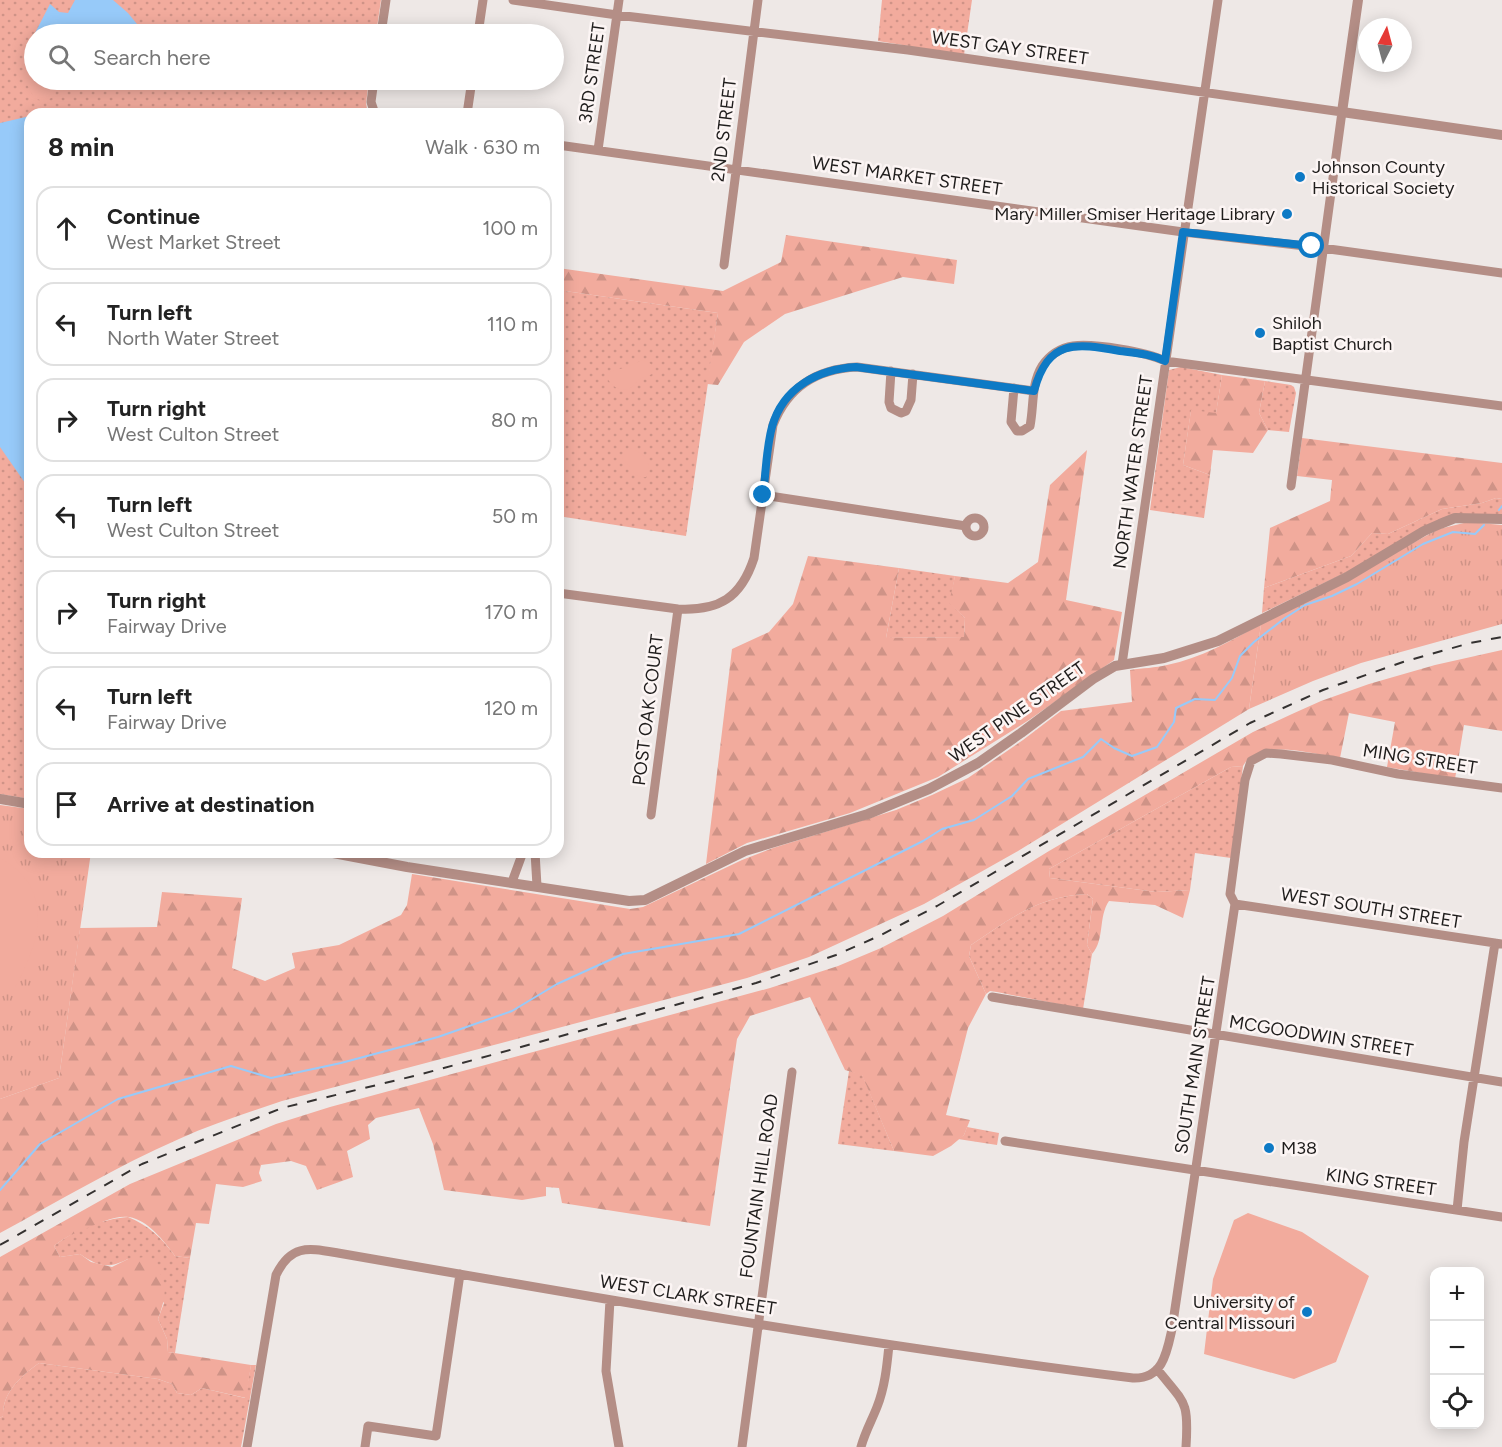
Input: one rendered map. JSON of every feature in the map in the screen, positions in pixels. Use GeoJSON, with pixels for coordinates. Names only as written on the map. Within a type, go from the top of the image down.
{"type":"FeatureCollection","features":[{"type":"Feature","properties":{"kind":"street"},"geometry":{"type":"LineString","coordinates":[[382,24],[386,0]]}},
{"type":"Feature","properties":{"kind":"street"},"geometry":{"type":"LineString","coordinates":[[479,24],[483,0]]}},
{"type":"Feature","properties":{"kind":"street","name":"WEST GAY STREET"},"geometry":{"type":"LineString","coordinates":[[513,0],[617,15],[754,30],[1502,135]]}},
{"type":"Feature","properties":{"kind":"street","name":"3RD STREET"},"geometry":{"type":"LineString","coordinates":[[598,150],[619,0]]}},
{"type":"Feature","properties":{"kind":"street","name":"2ND STREET"},"geometry":{"type":"LineString","coordinates":[[724,265],[758,0]]}},
{"type":"Feature","properties":{"kind":"street","name":"NORTH WATER STREET"},"geometry":{"type":"LineString","coordinates":[[1122,664],[1218,0]]}},
{"type":"Feature","properties":{"kind":"street"},"geometry":{"type":"LineString","coordinates":[[1291,486],[1358,0]]}},
{"type":"Feature","properties":{"kind":"street"},"geometry":{"type":"LineString","coordinates":[[373,90],[371,102],[373,108]]}},
{"type":"Feature","properties":{"kind":"street"},"geometry":{"type":"LineString","coordinates":[[468,108],[470,90]]}},
{"type":"Feature","properties":{"kind":"street","name":"WEST MARKET STREET"},"geometry":{"type":"LineString","coordinates":[[564,146],[1183,232],[1322,248],[1502,273]]}},
{"type":"Feature","properties":{"kind":"street"},"geometry":{"type":"LineString","coordinates":[[1014,388],[1011,423],[1017,430],[1022,431],[1030,426],[1034,391],[1042,367],[1051,356],[1072,346],[1091,346],[1155,356],[1165,361],[1502,406]]}},
{"type":"Feature","properties":{"kind":"street"},"geometry":{"type":"LineString","coordinates":[[564,594],[698,610],[717,605],[740,586],[753,558],[772,425],[779,410],[804,382],[821,373],[839,368],[856,367],[1034,391]]}},
{"type":"Feature","properties":{"kind":"street"},"geometry":{"type":"LineString","coordinates":[[891,371],[889,402],[891,408],[901,413],[906,411],[910,405],[913,374]]}},
{"type":"Feature","properties":{"kind":"street"},"geometry":{"type":"LineString","coordinates":[[763,495],[966,526]]}},
{"type":"Feature","properties":{"kind":"street","name":"WEST PINE STREET"},"geometry":{"type":"LineString","coordinates":[[368,858],[407,867],[629,901],[645,900],[745,850],[868,814],[929,789],[978,763],[1022,734],[1094,679],[1115,666],[1176,655],[1230,636],[1347,577],[1424,531],[1455,518],[1502,519]]}},
{"type":"Feature","properties":{"kind":"street","name":"POST OAK COURT"},"geometry":{"type":"LineString","coordinates":[[651,815],[678,609]]}},
{"type":"Feature","properties":{"kind":"street","name":"SOUTH MAIN STREET"},"geometry":{"type":"LineString","coordinates":[[1157,1369],[1166,1355],[1172,1329],[1217,1035],[1235,904],[1230,894],[1245,780],[1251,761],[1266,753],[1332,760]]}},
{"type":"Feature","properties":{"kind":"street","name":"MING STREET"},"geometry":{"type":"LineString","coordinates":[[1332,760],[1398,774],[1502,788]]}},
{"type":"Feature","properties":{"kind":"street"},"geometry":{"type":"LineString","coordinates":[[0,799],[24,803]]}},
{"type":"Feature","properties":{"kind":"street"},"geometry":{"type":"LineString","coordinates":[[512,882],[521,858]]}},
{"type":"Feature","properties":{"kind":"street"},"geometry":{"type":"LineString","coordinates":[[535,858],[537,886]]}},
{"type":"Feature","properties":{"kind":"street","name":"WEST SOUTH STREET"},"geometry":{"type":"LineString","coordinates":[[1235,904],[1499,944]]}},
{"type":"Feature","properties":{"kind":"street"},"geometry":{"type":"LineString","coordinates":[[1457,1210],[1460,1170],[1474,1077],[1499,944]]}},
{"type":"Feature","properties":{"kind":"street","name":"MCGOODWIN STREET"},"geometry":{"type":"LineString","coordinates":[[992,997],[1502,1082]]}},
{"type":"Feature","properties":{"kind":"street","name":"FOUNTAIN HILL ROAD"},"geometry":{"type":"LineString","coordinates":[[742,1447],[792,1072]]}},
{"type":"Feature","properties":{"kind":"street","name":"KING STREET"},"geometry":{"type":"LineString","coordinates":[[1005,1141],[1502,1217]]}},
{"type":"Feature","properties":{"kind":"street","name":"WEST CLARK STREET"},"geometry":{"type":"LineString","coordinates":[[247,1447],[276,1275],[285,1259],[298,1250],[317,1249],[610,1300],[890,1345],[1133,1378],[1146,1376],[1157,1369]]}},
{"type":"Feature","properties":{"kind":"street"},"geometry":{"type":"LineString","coordinates":[[365,1447],[368,1426],[436,1436],[460,1274]]}},
{"type":"Feature","properties":{"kind":"street"},"geometry":{"type":"LineString","coordinates":[[610,1300],[606,1371],[620,1447]]}},
{"type":"Feature","properties":{"kind":"street"},"geometry":{"type":"LineString","coordinates":[[861,1447],[867,1426],[877,1406],[890,1345]]}},
{"type":"Feature","properties":{"kind":"street"},"geometry":{"type":"LineString","coordinates":[[1157,1369],[1180,1395],[1187,1410],[1186,1447]]}},
{"type":"Feature","properties":{"kind":"green space"},"geometry":{"type":"Polygon","coordinates":[[[0,0],[381,0],[377,24],[24,24],[24,90],[368,90],[367,108],[24,108],[24,798],[0,794],[0,0]]]}},
{"type":"Feature","properties":{"kind":"green space"},"geometry":{"type":"Polygon","coordinates":[[[882,0],[972,0],[964,55],[878,41],[882,0]]]}},
{"type":"Feature","properties":{"kind":"green space"},"geometry":{"type":"Polygon","coordinates":[[[30,90],[55,90],[53,97],[45,100],[38,100],[30,90]]]}},
{"type":"Feature","properties":{"kind":"green space"},"geometry":{"type":"Polygon","coordinates":[[[786,235],[957,260],[954,284],[903,277],[785,314],[744,342],[718,385],[707,384],[718,313],[564,291],[564,269],[723,291],[781,262],[786,235]]]}},
{"type":"Feature","properties":{"kind":"green space"},"geometry":{"type":"Polygon","coordinates":[[[564,291],[718,313],[686,536],[564,517],[564,291]]]}},
{"type":"Feature","properties":{"kind":"green space"},"geometry":{"type":"Polygon","coordinates":[[[642,360],[651,364],[652,374],[638,380],[628,389],[621,390],[607,378],[610,372],[642,360]]]}},
{"type":"Feature","properties":{"kind":"green space"},"geometry":{"type":"Polygon","coordinates":[[[1181,367],[1222,375],[1216,414],[1191,411],[1183,465],[1210,475],[1204,518],[1150,510],[1169,370],[1181,367]]]}},
{"type":"Feature","properties":{"kind":"green space"},"geometry":{"type":"Polygon","coordinates":[[[1222,375],[1265,381],[1259,413],[1268,430],[1253,453],[1213,450],[1210,475],[1183,465],[1191,410],[1216,413],[1222,375]]]}},
{"type":"Feature","properties":{"kind":"green space"},"geometry":{"type":"Polygon","coordinates":[[[1265,381],[1294,387],[1296,393],[1289,432],[1268,430],[1259,413],[1265,381]]]}},
{"type":"Feature","properties":{"kind":"green space"},"geometry":{"type":"Polygon","coordinates":[[[1302,438],[1502,463],[1502,499],[1496,498],[1482,503],[1442,509],[1388,534],[1372,533],[1351,556],[1264,588],[1270,528],[1330,501],[1332,480],[1297,476],[1302,438]]]}},
{"type":"Feature","properties":{"kind":"green space"},"geometry":{"type":"Polygon","coordinates":[[[630,448],[639,452],[646,459],[649,468],[646,477],[635,474],[623,461],[623,453],[630,448]]]}},
{"type":"Feature","properties":{"kind":"green space"},"geometry":{"type":"Polygon","coordinates":[[[1087,450],[1066,600],[1122,612],[1114,660],[1029,720],[938,777],[850,813],[747,843],[706,864],[732,649],[769,632],[793,604],[808,556],[899,568],[886,638],[964,637],[965,618],[949,603],[955,576],[1008,583],[1038,562],[1050,485],[1087,450]]]}},
{"type":"Feature","properties":{"kind":"green space"},"geometry":{"type":"Polygon","coordinates":[[[1496,498],[1502,499],[1502,514],[1455,514],[1355,568],[1262,613],[1264,588],[1351,556],[1372,533],[1388,534],[1442,509],[1482,503],[1496,498]]]}},
{"type":"Feature","properties":{"kind":"green space"},"geometry":{"type":"Polygon","coordinates":[[[1468,522],[1502,525],[1502,624],[1361,663],[1249,709],[1261,624],[1439,529],[1468,522]]]}},
{"type":"Feature","properties":{"kind":"green space"},"geometry":{"type":"Polygon","coordinates":[[[899,568],[955,576],[950,603],[965,618],[964,637],[886,638],[899,568]]]}},
{"type":"Feature","properties":{"kind":"green space"},"geometry":{"type":"Polygon","coordinates":[[[1261,624],[1249,709],[1018,851],[924,904],[809,957],[747,978],[282,1101],[230,1119],[156,1149],[0,1233],[0,1099],[59,1078],[80,928],[157,927],[162,892],[242,898],[232,968],[265,981],[295,968],[292,953],[339,945],[401,915],[407,905],[412,874],[630,909],[643,907],[742,860],[773,848],[896,810],[932,795],[968,778],[1061,711],[1132,702],[1130,670],[1162,666],[1192,658],[1227,643],[1261,624]]]}},
{"type":"Feature","properties":{"kind":"green space"},"geometry":{"type":"Polygon","coordinates":[[[1502,650],[1502,731],[1464,725],[1455,779],[1387,767],[1395,722],[1349,713],[1340,758],[1302,751],[1261,752],[1251,757],[1243,766],[1231,767],[1049,869],[1050,878],[1156,892],[1190,890],[1183,918],[1155,905],[1109,901],[1099,942],[1092,954],[1087,945],[1093,899],[1087,894],[1070,896],[1054,899],[1025,910],[971,945],[969,956],[986,994],[968,1028],[946,1115],[970,1120],[964,1135],[951,1146],[933,1156],[894,1151],[862,1075],[845,1070],[810,997],[750,1016],[737,1039],[710,1226],[562,1203],[559,1188],[546,1187],[546,1196],[522,1200],[444,1190],[433,1144],[419,1108],[376,1118],[368,1125],[370,1139],[347,1151],[353,1177],[317,1190],[306,1166],[291,1161],[261,1165],[259,1173],[262,1181],[243,1187],[216,1184],[209,1224],[196,1223],[190,1258],[175,1256],[149,1227],[129,1217],[105,1221],[72,1235],[54,1246],[60,1257],[80,1254],[91,1262],[112,1267],[128,1259],[145,1257],[159,1271],[164,1285],[164,1301],[158,1319],[167,1339],[168,1352],[251,1365],[246,1398],[202,1388],[191,1395],[177,1393],[172,1384],[158,1379],[39,1363],[9,1393],[3,1416],[0,1418],[0,1257],[130,1184],[276,1124],[330,1107],[770,988],[838,966],[881,948],[943,916],[1253,732],[1321,701],[1369,684],[1435,665],[1502,650]]]}},
{"type":"Feature","properties":{"kind":"green space"},"geometry":{"type":"Polygon","coordinates":[[[1243,766],[1231,858],[1195,853],[1190,890],[1156,892],[1050,878],[1049,869],[1231,767],[1243,766]]]}},
{"type":"Feature","properties":{"kind":"green space"},"geometry":{"type":"Polygon","coordinates":[[[0,805],[24,808],[24,858],[90,858],[59,1078],[0,1099],[0,805]]]}},
{"type":"Feature","properties":{"kind":"green space"},"geometry":{"type":"Polygon","coordinates":[[[0,858],[18,870],[29,884],[36,900],[38,916],[31,952],[15,987],[0,987],[0,858]]]}},
{"type":"Feature","properties":{"kind":"green space"},"geometry":{"type":"Polygon","coordinates":[[[1087,894],[1093,899],[1087,945],[1092,954],[1083,1009],[997,992],[990,991],[986,994],[969,956],[971,945],[1025,910],[1054,899],[1087,894]]]}},
{"type":"Feature","properties":{"kind":"green space"},"geometry":{"type":"Polygon","coordinates":[[[849,1071],[862,1074],[894,1151],[838,1144],[849,1071]]]}},
{"type":"Feature","properties":{"kind":"green space"},"geometry":{"type":"Polygon","coordinates":[[[967,1127],[999,1133],[997,1145],[958,1139],[964,1135],[967,1127]]]}},
{"type":"Feature","properties":{"kind":"green space"},"geometry":{"type":"Polygon","coordinates":[[[1248,1213],[1302,1232],[1369,1276],[1336,1362],[1294,1379],[1204,1354],[1213,1279],[1234,1220],[1248,1213]]]}},
{"type":"Feature","properties":{"kind":"green space"},"geometry":{"type":"Polygon","coordinates":[[[128,1217],[154,1233],[175,1256],[190,1258],[175,1353],[168,1352],[167,1339],[158,1319],[164,1303],[128,1259],[109,1265],[98,1264],[80,1254],[60,1257],[54,1246],[89,1226],[128,1217]]]}},
{"type":"Feature","properties":{"kind":"green space"},"geometry":{"type":"Polygon","coordinates":[[[39,1363],[158,1379],[172,1384],[177,1393],[191,1395],[202,1388],[245,1398],[251,1365],[256,1365],[241,1447],[0,1447],[0,1418],[3,1416],[9,1393],[19,1379],[39,1363]]]}},
{"type":"Feature","properties":{"kind":"water"},"geometry":{"type":"Polygon","coordinates":[[[75,0],[113,0],[137,24],[40,24],[50,4],[59,12],[68,13],[75,0]]]}},
{"type":"Feature","properties":{"kind":"water"},"geometry":{"type":"Polygon","coordinates":[[[24,117],[24,481],[0,447],[0,123],[24,117]]]}},
{"type":"Feature","properties":{"kind":"waterway"},"geometry":{"type":"LineString","coordinates":[[1499,510],[1502,506]]}},
{"type":"Feature","properties":{"kind":"waterway"},"geometry":{"type":"LineString","coordinates":[[0,1190],[40,1144],[118,1099],[231,1066],[271,1078],[341,1063],[438,1037],[512,1011],[557,984],[623,954],[739,934],[923,841],[942,829],[974,820],[1012,796],[1028,779],[1083,757],[1101,739],[1132,756],[1157,747],[1174,722],[1176,708],[1195,699],[1215,700],[1232,678],[1240,656],[1285,618],[1305,605],[1357,584],[1423,544],[1453,532],[1475,534],[1484,525]]}},
{"type":"Feature","properties":{"kind":"railway"},"geometry":{"type":"LineString","coordinates":[[0,1245],[142,1164],[282,1108],[418,1075],[756,983],[836,955],[937,906],[1250,723],[1323,690],[1403,662],[1470,643],[1502,637]]}},
{"type":"Feature","properties":{"kind":"place","name":"Johnson County Historical Society"},"geometry":{"type":"Point","coordinates":[1300,177]}},
{"type":"Feature","properties":{"kind":"place","name":"Mary Miller Smiser Heritage Library"},"geometry":{"type":"Point","coordinates":[1287,214]}},
{"type":"Feature","properties":{"kind":"place","name":"Shiloh Baptist Church"},"geometry":{"type":"Point","coordinates":[1260,333]}},
{"type":"Feature","properties":{"kind":"place","name":"M38"},"geometry":{"type":"Point","coordinates":[1269,1148]}},
{"type":"Feature","properties":{"kind":"place","name":"University of Central Missouri"},"geometry":{"type":"Point","coordinates":[1307,1312]}},
{"type":"Feature","properties":{"kind":"route"},"geometry":{"type":"LineString","coordinates":[[763,495],[772,425],[779,410],[804,382],[821,373],[839,368],[856,367],[1034,391],[1042,367],[1051,356],[1072,346],[1091,346],[1155,356],[1165,361],[1183,232],[1312,246]]}}]}
